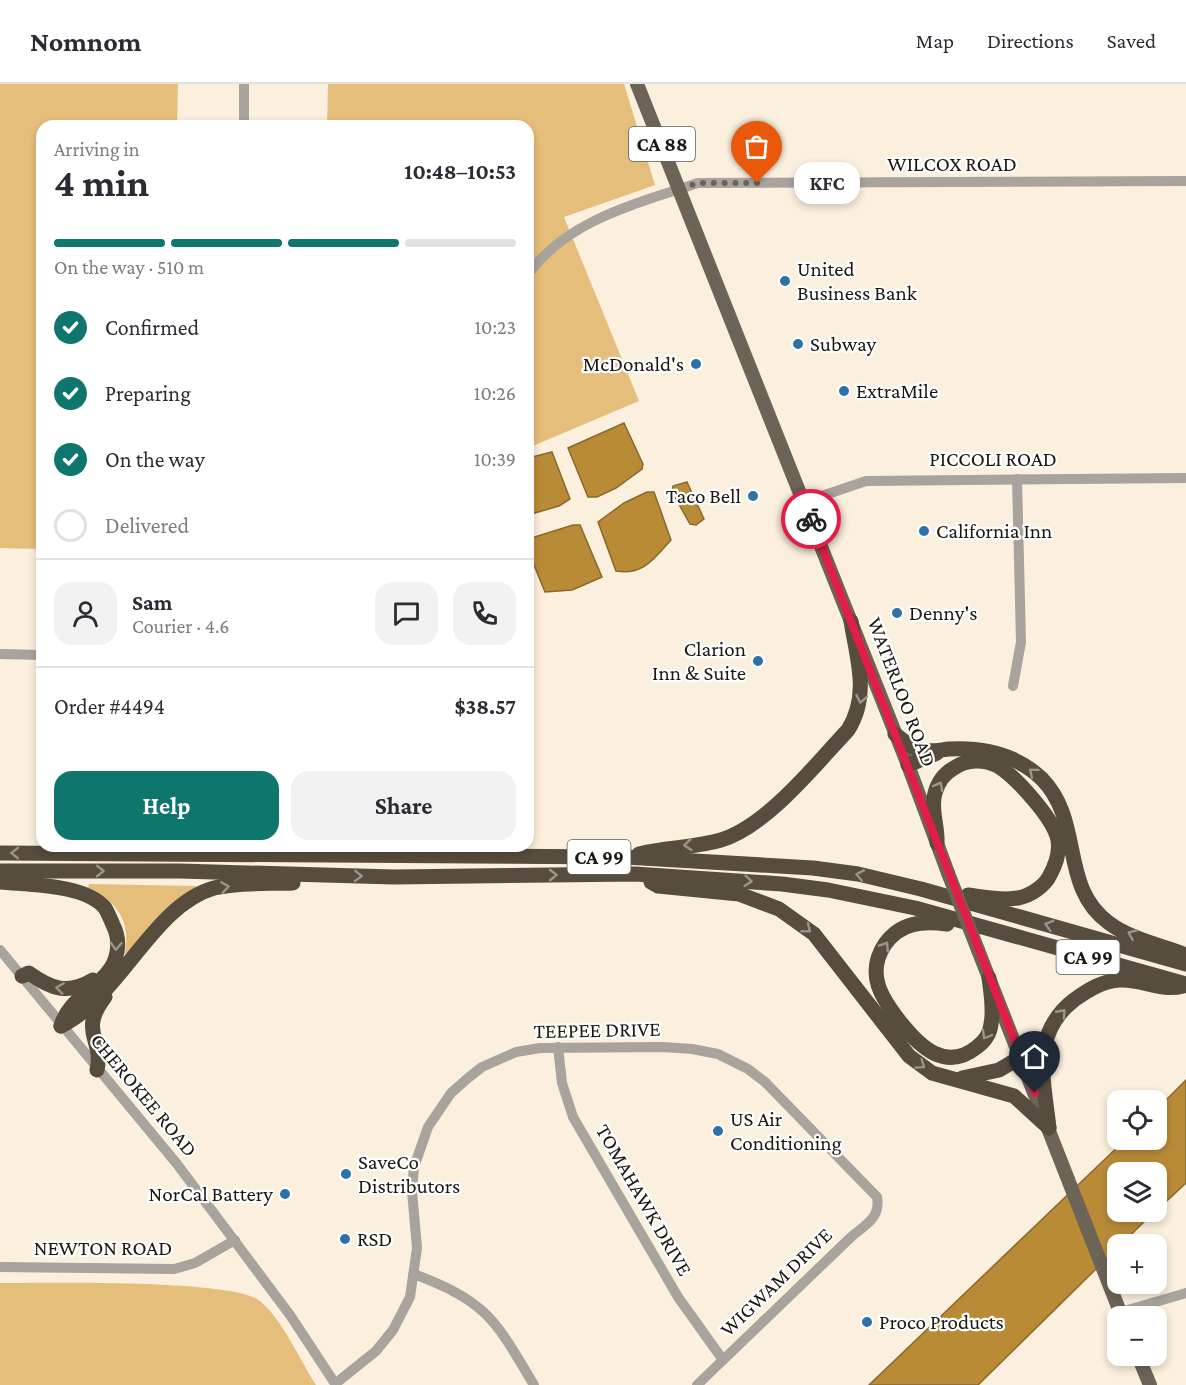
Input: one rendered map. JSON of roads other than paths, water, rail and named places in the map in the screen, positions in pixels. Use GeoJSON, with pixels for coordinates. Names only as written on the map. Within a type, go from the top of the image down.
{"type":"FeatureCollection","features":[{"type":"Feature","properties":{"kind":"highway"},"geometry":{"type":"LineString","coordinates":[[626,857],[660,848],[722,840],[740,831],[768,811],[848,730],[858,712],[863,689],[851,621]]}},
{"type":"Feature","properties":{"kind":"highway"},"geometry":{"type":"LineString","coordinates":[[895,734],[917,749],[975,749],[993,752],[1024,764],[1043,780],[1060,804],[1066,820],[1078,882],[1094,910],[1111,925],[1186,956]]}},
{"type":"Feature","properties":{"kind":"highway"},"geometry":{"type":"LineString","coordinates":[[908,765],[945,749]]}},
{"type":"Feature","properties":{"kind":"highway"},"geometry":{"type":"LineString","coordinates":[[921,890],[1019,898],[1034,892],[1048,879],[1058,857],[1058,840],[1052,822],[1008,774],[997,766],[974,761],[963,762],[939,782],[933,806],[937,843]]}},
{"type":"Feature","properties":{"kind":"highway","name":"CA 99"},"geometry":{"type":"LineString","coordinates":[[0,853],[626,857],[813,868],[858,874],[921,890],[1186,964]]}},
{"type":"Feature","properties":{"kind":"highway","name":"CA 99"},"geometry":{"type":"LineString","coordinates":[[0,871],[317,874],[394,877],[635,874],[738,880],[828,890],[915,908],[1186,985]]}},
{"type":"Feature","properties":{"kind":"highway"},"geometry":{"type":"LineString","coordinates":[[62,1026],[66,1011],[106,982],[173,912],[193,898],[221,887],[305,883],[317,874]]}},
{"type":"Feature","properties":{"kind":"highway"},"geometry":{"type":"LineString","coordinates":[[635,874],[658,886],[739,894],[779,909],[814,934],[909,1056],[932,1073],[1014,1096],[1048,1128]]}},
{"type":"Feature","properties":{"kind":"highway"},"geometry":{"type":"LineString","coordinates":[[0,882],[77,891],[105,908],[116,930],[118,950],[93,1022],[92,1036],[100,1056],[97,1070]]}},
{"type":"Feature","properties":{"kind":"highway"},"geometry":{"type":"LineString","coordinates":[[989,978],[993,1013],[987,1038],[967,1053],[947,1058],[930,1053],[915,1041],[883,1000],[878,988],[876,971],[879,956],[887,942],[910,924],[925,922],[991,929]]}},
{"type":"Feature","properties":{"kind":"highway"},"geometry":{"type":"LineString","coordinates":[[22,976],[29,973],[46,986],[60,990],[106,982]]}},
{"type":"Feature","properties":{"kind":"highway"},"geometry":{"type":"LineString","coordinates":[[1048,1128],[1041,1054],[1046,1037],[1061,1012],[1085,992],[1113,981],[1136,981],[1169,990],[1186,985]]}},
{"type":"Feature","properties":{"kind":"highway"},"geometry":{"type":"LineString","coordinates":[[956,1079],[999,1070],[1021,1058]]}},
{"type":"Feature","properties":{"kind":"main road","name":"WATERLOO ROAD"},"geometry":{"type":"LineString","coordinates":[[638,84],[908,765],[1118,1306]]}},
{"type":"Feature","properties":{"kind":"main road"},"geometry":{"type":"LineString","coordinates":[[1142,1366],[1150,1385]]}},
{"type":"Feature","properties":{"kind":"street"},"geometry":{"type":"LineString","coordinates":[[244,84],[244,120]]}},
{"type":"Feature","properties":{"kind":"street","name":"WILCOX ROAD"},"geometry":{"type":"LineString","coordinates":[[534,267],[552,247],[585,224],[632,204],[698,183],[1186,181]]}},
{"type":"Feature","properties":{"kind":"street","name":"PICCOLI ROAD"},"geometry":{"type":"LineString","coordinates":[[804,502],[866,481],[1186,478]]}},
{"type":"Feature","properties":{"kind":"street"},"geometry":{"type":"LineString","coordinates":[[1013,686],[1021,642],[1017,479]]}},
{"type":"Feature","properties":{"kind":"street"},"geometry":{"type":"LineString","coordinates":[[0,654],[36,655]]}},
{"type":"Feature","properties":{"kind":"street","name":"CHEROKEE ROAD"},"geometry":{"type":"LineString","coordinates":[[0,950],[97,1070],[154,1135],[291,1315],[335,1384]]}},
{"type":"Feature","properties":{"kind":"street","name":"TEEPEE DRIVE"},"geometry":{"type":"LineString","coordinates":[[335,1384],[376,1352],[393,1330],[410,1296],[417,1247],[412,1191],[414,1167],[420,1145],[436,1111],[452,1092],[482,1067],[516,1052],[558,1047],[692,1048],[718,1054],[737,1063],[765,1083],[874,1192],[879,1207]]}},
{"type":"Feature","properties":{"kind":"street","name":"TOMAHAWK DRIVE"},"geometry":{"type":"LineString","coordinates":[[558,1047],[562,1083],[573,1117],[678,1297],[723,1360]]}},
{"type":"Feature","properties":{"kind":"street","name":"WIGWAM DRIVE"},"geometry":{"type":"LineString","coordinates":[[697,1385],[849,1239],[873,1219],[879,1207]]}},
{"type":"Feature","properties":{"kind":"street","name":"NEWTON ROAD"},"geometry":{"type":"LineString","coordinates":[[0,1268],[174,1269],[195,1263],[235,1240]]}},
{"type":"Feature","properties":{"kind":"street"},"geometry":{"type":"LineString","coordinates":[[414,1274],[449,1288],[483,1309],[499,1327],[534,1385]]}},
{"type":"Feature","properties":{"kind":"street"},"geometry":{"type":"LineString","coordinates":[[1148,1306],[1186,1293]]}},
{"type":"Feature","properties":{"kind":"place","name":"KFC"},"geometry":{"type":"Point","coordinates":[757,183]}},
{"type":"Feature","properties":{"kind":"place","name":"United Business Bank"},"geometry":{"type":"Point","coordinates":[785,281]}},
{"type":"Feature","properties":{"kind":"place","name":"Subway"},"geometry":{"type":"Point","coordinates":[798,344]}},
{"type":"Feature","properties":{"kind":"place","name":"McDonald's"},"geometry":{"type":"Point","coordinates":[696,364]}},
{"type":"Feature","properties":{"kind":"place","name":"ExtraMile"},"geometry":{"type":"Point","coordinates":[844,391]}},
{"type":"Feature","properties":{"kind":"place","name":"Taco Bell"},"geometry":{"type":"Point","coordinates":[753,496]}},
{"type":"Feature","properties":{"kind":"place","name":"California Inn"},"geometry":{"type":"Point","coordinates":[924,531]}},
{"type":"Feature","properties":{"kind":"place","name":"Denny's"},"geometry":{"type":"Point","coordinates":[897,613]}},
{"type":"Feature","properties":{"kind":"place","name":"Clarion Inn & Suite"},"geometry":{"type":"Point","coordinates":[758,661]}},
{"type":"Feature","properties":{"kind":"place","name":"US Air Conditioning"},"geometry":{"type":"Point","coordinates":[718,1131]}},
{"type":"Feature","properties":{"kind":"place","name":"SaveCo Distributors"},"geometry":{"type":"Point","coordinates":[346,1174]}},
{"type":"Feature","properties":{"kind":"place","name":"NorCal Battery"},"geometry":{"type":"Point","coordinates":[285,1194]}},
{"type":"Feature","properties":{"kind":"place","name":"RSD"},"geometry":{"type":"Point","coordinates":[345,1239]}},
{"type":"Feature","properties":{"kind":"place","name":"Proco Products"},"geometry":{"type":"Point","coordinates":[867,1322]}}]}
